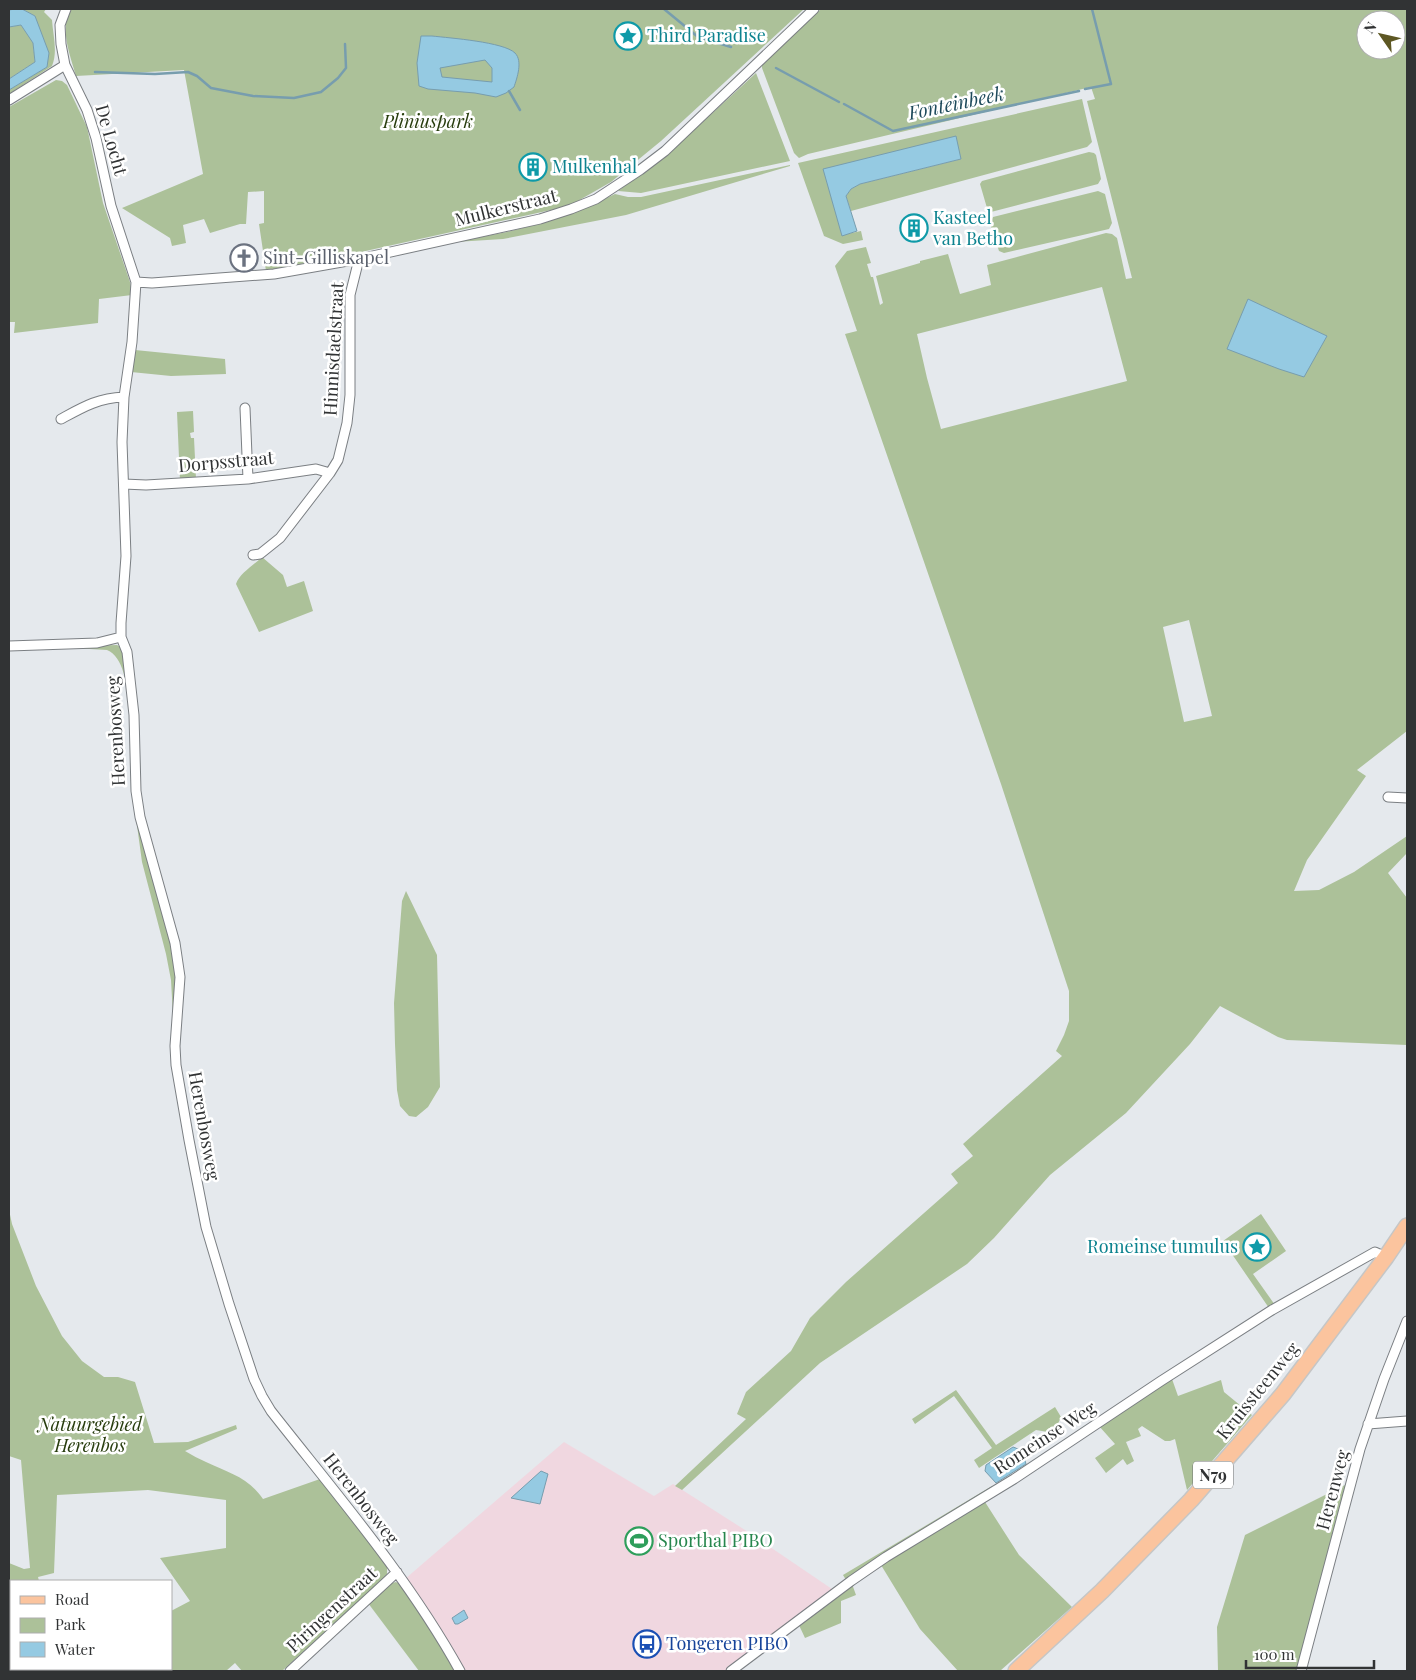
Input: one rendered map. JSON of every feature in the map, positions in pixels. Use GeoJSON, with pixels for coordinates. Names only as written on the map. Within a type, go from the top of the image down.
{"type":"FeatureCollection","features":[{"type":"Feature","properties":{"kind":"main road","name":"Kruissteenweg"},"geometry":{"type":"LineString","coordinates":[[1016,1671],[1102,1590],[1191,1500],[1283,1394],[1386,1257],[1407,1226]]}},
{"type":"Feature","properties":{"kind":"street","name":"De Locht"},"geometry":{"type":"LineString","coordinates":[[66,9],[60,25],[65,65],[87,110],[96,138],[111,206],[136,282]]}},
{"type":"Feature","properties":{"kind":"street","name":"Mulkerstraat"},"geometry":{"type":"LineString","coordinates":[[136,282],[152,283],[274,274],[359,259],[540,219],[596,199],[665,151],[814,9]]}},
{"type":"Feature","properties":{"kind":"street"},"geometry":{"type":"LineString","coordinates":[[9,100],[65,65]]}},
{"type":"Feature","properties":{"kind":"street","name":"Hinnisdaelstraat"},"geometry":{"type":"LineString","coordinates":[[253,555],[260,554],[280,538],[338,460],[350,395],[350,295],[359,259]]}},
{"type":"Feature","properties":{"kind":"street","name":"Herenbosweg"},"geometry":{"type":"LineString","coordinates":[[136,282],[132,342],[124,397],[122,442],[126,556],[121,637],[127,652],[134,715],[136,791],[175,943],[180,977],[175,1046],[189,1140],[206,1227],[228,1304],[254,1379],[262,1396],[397,1572],[460,1671]]}},
{"type":"Feature","properties":{"kind":"street"},"geometry":{"type":"LineString","coordinates":[[61,420],[94,402],[108,398],[124,397]]}},
{"type":"Feature","properties":{"kind":"street"},"geometry":{"type":"LineString","coordinates":[[246,408],[248,479]]}},
{"type":"Feature","properties":{"kind":"street","name":"Dorpsstraat"},"geometry":{"type":"LineString","coordinates":[[124,484],[146,485],[248,479],[316,469],[330,473]]}},
{"type":"Feature","properties":{"kind":"street"},"geometry":{"type":"LineString","coordinates":[[9,646],[97,643],[121,637]]}},
{"type":"Feature","properties":{"kind":"street"},"geometry":{"type":"LineString","coordinates":[[1388,797],[1407,798]]}},
{"type":"Feature","properties":{"kind":"street","name":"Romeinse Weg"},"geometry":{"type":"LineString","coordinates":[[731,1671],[886,1557],[1014,1479],[1258,1318],[1375,1252],[1386,1257]]}},
{"type":"Feature","properties":{"kind":"street","name":"Herenweg"},"geometry":{"type":"LineString","coordinates":[[1301,1671],[1368,1424],[1407,1321]]}},
{"type":"Feature","properties":{"kind":"street"},"geometry":{"type":"LineString","coordinates":[[1368,1424],[1407,1421]]}},
{"type":"Feature","properties":{"kind":"street","name":"Piringenstraat"},"geometry":{"type":"LineString","coordinates":[[290,1671],[397,1572]]}},
{"type":"Feature","properties":{"kind":"shaded area"},"geometry":{"type":"Polygon","coordinates":[[[564,1442],[654,1496],[673,1484],[832,1589],[727,1671],[464,1671],[405,1579],[564,1442]]]}},
{"type":"Feature","properties":{"kind":"green space"},"geometry":{"type":"Polygon","coordinates":[[[22,9],[46,9],[44,12],[52,20],[55,55],[52,66],[9,94],[9,90],[47,67],[35,16],[22,9]]]}},
{"type":"Feature","properties":{"kind":"green space","name":"Pliniuspark"},"geometry":{"type":"Polygon","coordinates":[[[69,9],[804,9],[661,141],[611,182],[569,206],[266,271],[259,224],[264,223],[264,191],[248,192],[246,224],[210,233],[204,219],[183,225],[186,243],[172,246],[170,238],[122,208],[203,174],[184,70],[76,76],[66,34],[69,9]]]}},
{"type":"Feature","properties":{"kind":"green space"},"geometry":{"type":"Polygon","coordinates":[[[821,9],[1407,9],[1407,731],[1357,770],[1366,776],[1307,860],[1294,891],[1319,890],[1354,872],[1407,836],[1407,853],[1388,873],[1407,898],[1407,1045],[1287,1040],[1220,1006],[1190,1044],[1126,1113],[1050,1175],[994,1238],[967,1264],[820,1363],[682,1490],[675,1486],[746,1419],[737,1414],[746,1392],[791,1351],[810,1318],[846,1282],[958,1183],[951,1174],[973,1156],[963,1144],[1062,1056],[1056,1051],[1069,1021],[1069,991],[1001,784],[845,334],[857,331],[835,266],[847,251],[866,247],[871,263],[867,264],[871,277],[873,277],[880,305],[883,303],[876,276],[920,263],[920,261],[948,254],[960,294],[991,285],[987,265],[1106,233],[1112,234],[1117,238],[1126,279],[1132,278],[1087,101],[1095,99],[1091,87],[808,154],[799,158],[794,153],[762,65],[821,9]],[[1102,287],[917,334],[941,429],[1127,381],[1102,287]],[[1189,620],[1163,627],[1184,722],[1212,716],[1189,620]]]}},
{"type":"Feature","properties":{"kind":"green space"},"geometry":{"type":"Polygon","coordinates":[[[21,25],[33,43],[35,62],[9,79],[9,27],[21,25]]]}},
{"type":"Feature","properties":{"kind":"green space"},"geometry":{"type":"Polygon","coordinates":[[[756,73],[790,161],[641,193],[618,191],[668,154],[756,73]]]}},
{"type":"Feature","properties":{"kind":"green space"},"geometry":{"type":"Polygon","coordinates":[[[56,80],[62,81],[67,85],[87,127],[103,203],[130,282],[132,295],[99,299],[98,323],[14,333],[15,322],[9,322],[9,107],[56,80]]]}},
{"type":"Feature","properties":{"kind":"green space"},"geometry":{"type":"Polygon","coordinates":[[[1082,99],[1092,142],[1087,147],[851,211],[846,196],[851,189],[860,184],[961,159],[824,169],[842,235],[861,231],[863,240],[843,244],[824,236],[798,163],[1082,99]]]}},
{"type":"Feature","properties":{"kind":"green space"},"geometry":{"type":"Polygon","coordinates":[[[1089,152],[1096,155],[1101,179],[1098,184],[991,212],[987,208],[980,184],[982,181],[1089,152]]]}},
{"type":"Feature","properties":{"kind":"green space"},"geometry":{"type":"Polygon","coordinates":[[[790,165],[626,215],[503,239],[455,242],[546,222],[583,209],[615,194],[641,197],[790,165]]]}},
{"type":"Feature","properties":{"kind":"green space"},"geometry":{"type":"Polygon","coordinates":[[[1098,191],[1105,194],[1112,223],[1109,229],[1004,253],[999,251],[990,223],[993,217],[1098,191]]]}},
{"type":"Feature","properties":{"kind":"green space"},"geometry":{"type":"Polygon","coordinates":[[[135,350],[225,359],[226,374],[171,376],[131,372],[135,350]]]}},
{"type":"Feature","properties":{"kind":"green space"},"geometry":{"type":"Polygon","coordinates":[[[193,411],[194,432],[190,433],[191,438],[194,438],[196,479],[180,481],[177,412],[193,411]]]}},
{"type":"Feature","properties":{"kind":"green space"},"geometry":{"type":"Polygon","coordinates":[[[262,557],[283,575],[287,587],[304,581],[313,611],[259,632],[236,584],[243,573],[262,557]]]}},
{"type":"Feature","properties":{"kind":"green space"},"geometry":{"type":"Polygon","coordinates":[[[117,645],[122,648],[130,702],[121,665],[113,654],[107,650],[54,647],[117,645]]]}},
{"type":"Feature","properties":{"kind":"green space"},"geometry":{"type":"Polygon","coordinates":[[[136,818],[159,895],[172,948],[177,980],[173,1016],[171,980],[142,862],[136,818]]]}},
{"type":"Feature","properties":{"kind":"green space"},"geometry":{"type":"Polygon","coordinates":[[[406,891],[437,955],[440,1087],[428,1107],[416,1117],[409,1116],[400,1106],[397,1090],[394,1003],[402,901],[406,891]]]}},
{"type":"Feature","properties":{"kind":"green space","name":"Natuurgebied Herenbos"},"geometry":{"type":"Polygon","coordinates":[[[9,1210],[12,1224],[36,1286],[62,1336],[82,1361],[104,1377],[118,1377],[135,1382],[154,1443],[188,1442],[236,1425],[237,1429],[185,1451],[251,1485],[263,1499],[320,1479],[387,1564],[387,1574],[383,1580],[282,1671],[242,1671],[235,1663],[226,1671],[9,1671],[9,1635],[10,1670],[172,1670],[172,1610],[190,1601],[160,1558],[226,1548],[226,1500],[148,1490],[57,1495],[54,1573],[38,1577],[39,1580],[10,1580],[9,1602],[9,1563],[24,1569],[30,1568],[21,1460],[9,1456],[9,1210]]]}},
{"type":"Feature","properties":{"kind":"green space"},"geometry":{"type":"Polygon","coordinates":[[[1261,1214],[1286,1251],[1253,1274],[1275,1305],[1269,1308],[1223,1241],[1261,1214]]]}},
{"type":"Feature","properties":{"kind":"green space"},"geometry":{"type":"Polygon","coordinates":[[[1172,1379],[1178,1396],[1221,1380],[1224,1392],[1252,1415],[1187,1490],[1175,1439],[1165,1441],[1142,1426],[1138,1429],[1141,1436],[1126,1442],[1134,1461],[1127,1465],[1123,1459],[1106,1473],[1095,1458],[1115,1444],[1099,1426],[1172,1379]]]}},
{"type":"Feature","properties":{"kind":"green space"},"geometry":{"type":"Polygon","coordinates":[[[956,1390],[996,1445],[1055,1407],[1061,1417],[1057,1426],[1048,1432],[1036,1430],[979,1468],[974,1460],[992,1448],[954,1396],[915,1424],[912,1419],[956,1390]]]}},
{"type":"Feature","properties":{"kind":"green space"},"geometry":{"type":"Polygon","coordinates":[[[1347,1484],[1297,1671],[1218,1671],[1217,1627],[1245,1535],[1347,1484]]]}},
{"type":"Feature","properties":{"kind":"green space"},"geometry":{"type":"Polygon","coordinates":[[[992,1486],[994,1489],[846,1580],[843,1575],[992,1486]]]}},
{"type":"Feature","properties":{"kind":"green space"},"geometry":{"type":"Polygon","coordinates":[[[985,1502],[1019,1555],[1072,1607],[1000,1671],[958,1671],[920,1629],[881,1565],[985,1502]]]}},
{"type":"Feature","properties":{"kind":"green space"},"geometry":{"type":"Polygon","coordinates":[[[396,1582],[404,1587],[457,1671],[419,1671],[368,1603],[389,1584],[396,1582]]]}},
{"type":"Feature","properties":{"kind":"green space"},"geometry":{"type":"Polygon","coordinates":[[[852,1584],[856,1595],[841,1601],[841,1623],[805,1638],[798,1623],[852,1584]]]}},
{"type":"Feature","properties":{"kind":"water"},"geometry":{"type":"Polygon","coordinates":[[[22,9],[35,16],[49,53],[47,67],[9,90],[9,79],[35,62],[33,43],[21,25],[9,27],[9,10],[22,9]]]}},
{"type":"Feature","properties":{"kind":"water"},"geometry":{"type":"Polygon","coordinates":[[[421,36],[476,41],[500,46],[515,53],[519,60],[518,74],[514,87],[496,97],[475,93],[428,89],[419,86],[417,63],[421,36]],[[485,60],[440,68],[442,77],[492,82],[492,68],[485,60]]]}},
{"type":"Feature","properties":{"kind":"water"},"geometry":{"type":"Polygon","coordinates":[[[956,136],[961,159],[860,184],[851,189],[846,196],[857,231],[842,236],[823,169],[956,136]]]}},
{"type":"Feature","properties":{"kind":"water"},"geometry":{"type":"Polygon","coordinates":[[[1248,299],[1327,336],[1304,377],[1227,349],[1248,299]]]}},
{"type":"Feature","properties":{"kind":"water"},"geometry":{"type":"Polygon","coordinates":[[[1013,1447],[1022,1453],[1026,1464],[996,1483],[985,1471],[986,1465],[1013,1447]]]}},
{"type":"Feature","properties":{"kind":"water"},"geometry":{"type":"Polygon","coordinates":[[[541,1471],[548,1474],[540,1504],[511,1498],[541,1471]]]}},
{"type":"Feature","properties":{"kind":"water"},"geometry":{"type":"Polygon","coordinates":[[[464,1610],[468,1618],[455,1624],[452,1618],[464,1610]]]}},
{"type":"Feature","properties":{"kind":"waterway","name":"Fonteinbeek"},"geometry":{"type":"LineString","coordinates":[[664,9],[698,37],[731,47]]}},
{"type":"Feature","properties":{"kind":"waterway","name":"Fonteinbeek"},"geometry":{"type":"LineString","coordinates":[[1085,89],[1111,84],[1092,9]]}},
{"type":"Feature","properties":{"kind":"waterway"},"geometry":{"type":"LineString","coordinates":[[95,72],[155,74],[188,72],[197,76],[211,88],[253,96],[294,98],[321,92],[338,78],[346,68],[345,44]]}},
{"type":"Feature","properties":{"kind":"waterway","name":"Fonteinbeek"},"geometry":{"type":"LineString","coordinates":[[776,68],[839,102]]}},
{"type":"Feature","properties":{"kind":"waterway"},"geometry":{"type":"LineString","coordinates":[[509,91],[520,110]]}},
{"type":"Feature","properties":{"kind":"waterway","name":"Fonteinbeek"},"geometry":{"type":"LineString","coordinates":[[844,104],[893,131],[1079,91]]}},
{"type":"Feature","properties":{"kind":"place","name":"Third Paradise"},"geometry":{"type":"Point","coordinates":[628,36]}},
{"type":"Feature","properties":{"kind":"place","name":"Mulkenhal"},"geometry":{"type":"Point","coordinates":[533,167]}},
{"type":"Feature","properties":{"kind":"place","name":"Kasteel van Betho"},"geometry":{"type":"Point","coordinates":[914,228]}},
{"type":"Feature","properties":{"kind":"place","name":"Sint-Gilliskapel"},"geometry":{"type":"Point","coordinates":[244,258]}},
{"type":"Feature","properties":{"kind":"place","name":"Romeinse tumulus"},"geometry":{"type":"Point","coordinates":[1257,1247]}},
{"type":"Feature","properties":{"kind":"place","name":"Sporthal PIBO"},"geometry":{"type":"Point","coordinates":[639,1541]}},
{"type":"Feature","properties":{"kind":"place","name":"Tongeren PIBO"},"geometry":{"type":"Point","coordinates":[647,1644]}}]}
